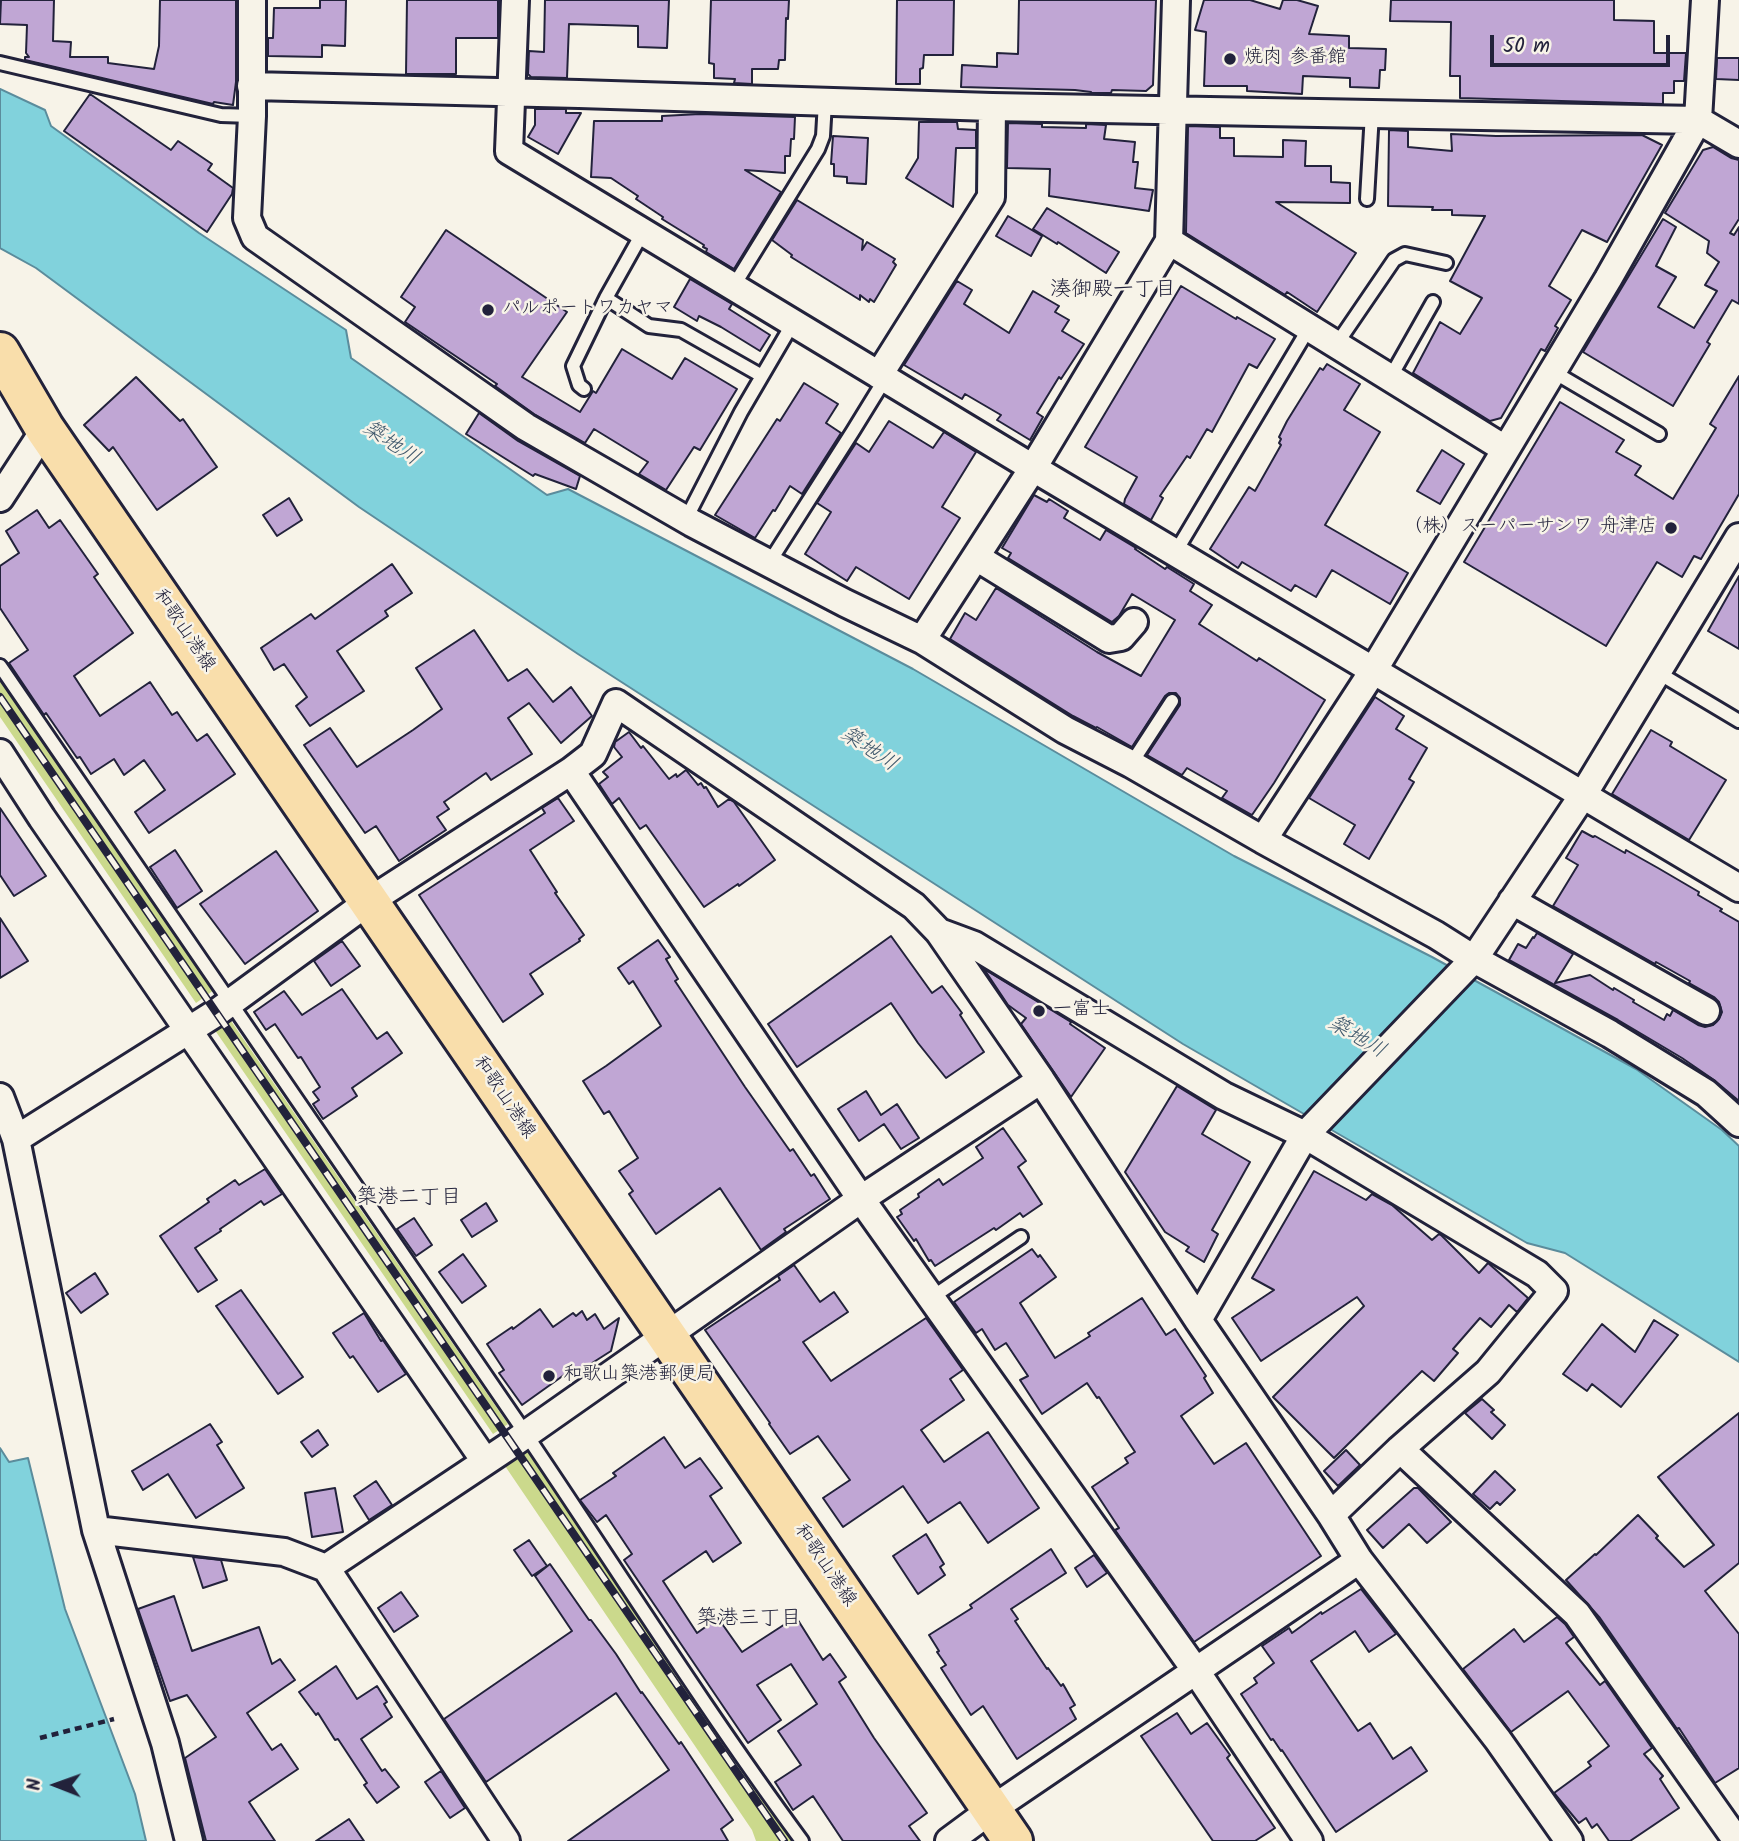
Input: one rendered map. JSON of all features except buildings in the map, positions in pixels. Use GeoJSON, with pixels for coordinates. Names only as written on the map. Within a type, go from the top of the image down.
{"type":"FeatureCollection","features":[{"type":"Feature","properties":{"kind":"main road","name":"和歌山港線"},"geometry":{"type":"LineString","coordinates":[[0,352],[45,429],[1013,1841]]}},
{"type":"Feature","properties":{"kind":"street"},"geometry":{"type":"LineString","coordinates":[[252,0],[252,116],[247,218],[255,237],[526,427],[686,519],[922,640],[1065,730],[1131,764],[1436,935],[1470,964],[1610,1034],[1706,1093],[1739,1123]]}},
{"type":"Feature","properties":{"kind":"street"},"geometry":{"type":"LineString","coordinates":[[515,0],[509,151],[1033,468],[1739,888]]}},
{"type":"Feature","properties":{"kind":"street"},"geometry":{"type":"LineString","coordinates":[[922,640],[1033,468],[1169,242],[1176,0]]}},
{"type":"Feature","properties":{"kind":"street"},"geometry":{"type":"LineString","coordinates":[[1263,840],[1373,671],[1608,279],[1698,120],[1705,0]]}},
{"type":"Feature","properties":{"kind":"street"},"geometry":{"type":"LineString","coordinates":[[251,86],[992,107],[1698,120],[1739,144]]}},
{"type":"Feature","properties":{"kind":"street"},"geometry":{"type":"LineString","coordinates":[[882,377],[990,197],[992,107]]}},
{"type":"Feature","properties":{"kind":"street"},"geometry":{"type":"LineString","coordinates":[[1169,242],[1505,449]]}},
{"type":"Feature","properties":{"kind":"street"},"geometry":{"type":"LineString","coordinates":[[0,498],[45,429]]}},
{"type":"Feature","properties":{"kind":"street"},"geometry":{"type":"LineString","coordinates":[[1198,1320],[1310,1131],[1470,964],[1583,795],[1736,547]]}},
{"type":"Feature","properties":{"kind":"street"},"geometry":{"type":"LineString","coordinates":[[975,557],[1109,639],[1121,637],[1134,622]]}},
{"type":"Feature","properties":{"kind":"street"},"geometry":{"type":"LineString","coordinates":[[16,1139],[190,1030],[368,902],[571,771],[593,754],[616,703],[914,906],[939,932],[1041,1080],[1359,1560],[1498,1740],[1569,1841]]}},
{"type":"Feature","properties":{"kind":"street"},"geometry":{"type":"LineString","coordinates":[[0,753],[485,1461]]}},
{"type":"Feature","properties":{"kind":"street"},"geometry":{"type":"LineString","coordinates":[[571,771],[862,1199],[1196,1671],[1309,1841]]}},
{"type":"Feature","properties":{"kind":"street"},"geometry":{"type":"LineString","coordinates":[[1512,901],[1706,1011]]}},
{"type":"Feature","properties":{"kind":"street"},"geometry":{"type":"LineString","coordinates":[[939,932],[974,945],[1224,1096],[1310,1131],[1537,1274],[1554,1291],[1488,1372],[1400,1449],[1331,1515]]}},
{"type":"Feature","properties":{"kind":"street"},"geometry":{"type":"LineString","coordinates":[[326,1568],[667,1337],[862,1199],[1041,1080]]}},
{"type":"Feature","properties":{"kind":"street"},"geometry":{"type":"LineString","coordinates":[[0,1097],[16,1139],[96,1530],[165,1743],[189,1841]]}},
{"type":"Feature","properties":{"kind":"street"},"geometry":{"type":"LineString","coordinates":[[1400,1449],[1577,1614],[1737,1841]]}},
{"type":"Feature","properties":{"kind":"street"},"geometry":{"type":"LineString","coordinates":[[96,1530],[284,1552],[326,1568],[506,1841]]}},
{"type":"Feature","properties":{"kind":"street"},"geometry":{"type":"LineString","coordinates":[[949,1841],[1359,1560]]}},
{"type":"Feature","properties":{"kind":"lane"},"geometry":{"type":"LineString","coordinates":[[0,63],[220,115],[252,116]]}},
{"type":"Feature","properties":{"kind":"lane"},"geometry":{"type":"LineString","coordinates":[[733,287],[818,149],[823,136],[825,102]]}},
{"type":"Feature","properties":{"kind":"lane"},"geometry":{"type":"LineString","coordinates":[[1367,198],[1372,114]]}},
{"type":"Feature","properties":{"kind":"lane"},"geometry":{"type":"LineString","coordinates":[[584,389],[579,385],[573,366],[606,298],[643,232]]}},
{"type":"Feature","properties":{"kind":"lane"},"geometry":{"type":"LineString","coordinates":[[1336,345],[1394,260],[1405,254],[1446,263]]}},
{"type":"Feature","properties":{"kind":"lane"},"geometry":{"type":"LineString","coordinates":[[606,298],[649,326],[681,330],[762,376]]}},
{"type":"Feature","properties":{"kind":"lane"},"geometry":{"type":"LineString","coordinates":[[1390,378],[1433,302]]}},
{"type":"Feature","properties":{"kind":"lane"},"geometry":{"type":"LineString","coordinates":[[686,519],[793,323]]}},
{"type":"Feature","properties":{"kind":"lane"},"geometry":{"type":"LineString","coordinates":[[1175,553],[1309,328]]}},
{"type":"Feature","properties":{"kind":"lane"},"geometry":{"type":"LineString","coordinates":[[1552,371],[1659,434]]}},
{"type":"Feature","properties":{"kind":"lane"},"geometry":{"type":"LineString","coordinates":[[769,563],[853,431],[882,377]]}},
{"type":"Feature","properties":{"kind":"lane"},"geometry":{"type":"LineString","coordinates":[[0,666],[232,1001],[751,1771],[802,1841]]}},
{"type":"Feature","properties":{"kind":"lane"},"geometry":{"type":"LineString","coordinates":[[1657,672],[1739,721]]}},
{"type":"Feature","properties":{"kind":"lane"},"geometry":{"type":"LineString","coordinates":[[1131,764],[1172,701]]}},
{"type":"Feature","properties":{"kind":"lane"},"geometry":{"type":"LineString","coordinates":[[932,1298],[1021,1237]]}},
{"type":"Feature","properties":{"kind":"path"},"geometry":{"type":"LineString","coordinates":[[40,1738],[114,1718]]}},
{"type":"Feature","properties":{"kind":"green space"},"geometry":{"type":"Polygon","coordinates":[[[0,677],[214,990],[196,1003],[0,717],[0,677]]]}},
{"type":"Feature","properties":{"kind":"green space"},"geometry":{"type":"Polygon","coordinates":[[[227,1015],[508,1424],[493,1434],[212,1026],[227,1015]]]}},
{"type":"Feature","properties":{"kind":"green space"},"geometry":{"type":"Polygon","coordinates":[[[525,1447],[792,1841],[756,1841],[752,1830],[503,1463],[525,1447]]]}},
{"type":"Feature","properties":{"kind":"water","name":"築地川"},"geometry":{"type":"Polygon","coordinates":[[[0,89],[45,110],[51,126],[199,233],[346,330],[351,358],[547,495],[568,489],[913,669],[1234,856],[1432,957],[1636,1069],[1722,1130],[1739,1146],[1739,1362],[1565,1253],[1527,1243],[1183,1044],[578,654],[359,507],[36,268],[0,248],[0,89]]]}},
{"type":"Feature","properties":{"kind":"water"},"geometry":{"type":"Polygon","coordinates":[[[0,1448],[9,1462],[28,1458],[65,1609],[135,1794],[146,1841],[0,1841],[0,1448]]]}},
{"type":"Feature","properties":{"kind":"railway"},"geometry":{"type":"LineString","coordinates":[[0,697],[784,1841]]}},
{"type":"Feature","properties":{"kind":"place","name":"焼肉 参番館"},"geometry":{"type":"Point","coordinates":[1230,59]}},
{"type":"Feature","properties":{"kind":"place","name":"パルポートワカヤマ"},"geometry":{"type":"Point","coordinates":[488,310]}},
{"type":"Feature","properties":{"kind":"place","name":"（株）スーパーサンワ 舟津店"},"geometry":{"type":"Point","coordinates":[1671,528]}},
{"type":"Feature","properties":{"kind":"place","name":"一富士"},"geometry":{"type":"Point","coordinates":[1039,1011]}},
{"type":"Feature","properties":{"kind":"place","name":"和歌山築港郵便局"},"geometry":{"type":"Point","coordinates":[549,1376]}},
{"type":"Feature","properties":{"kind":"district","name":"湊御殿一丁目"},"geometry":{"type":"Point","coordinates":[1113,291]}},
{"type":"Feature","properties":{"kind":"district","name":"築港二丁目"},"geometry":{"type":"Point","coordinates":[409,1199]}},
{"type":"Feature","properties":{"kind":"district","name":"築港三丁目"},"geometry":{"type":"Point","coordinates":[749,1620]}}]}
